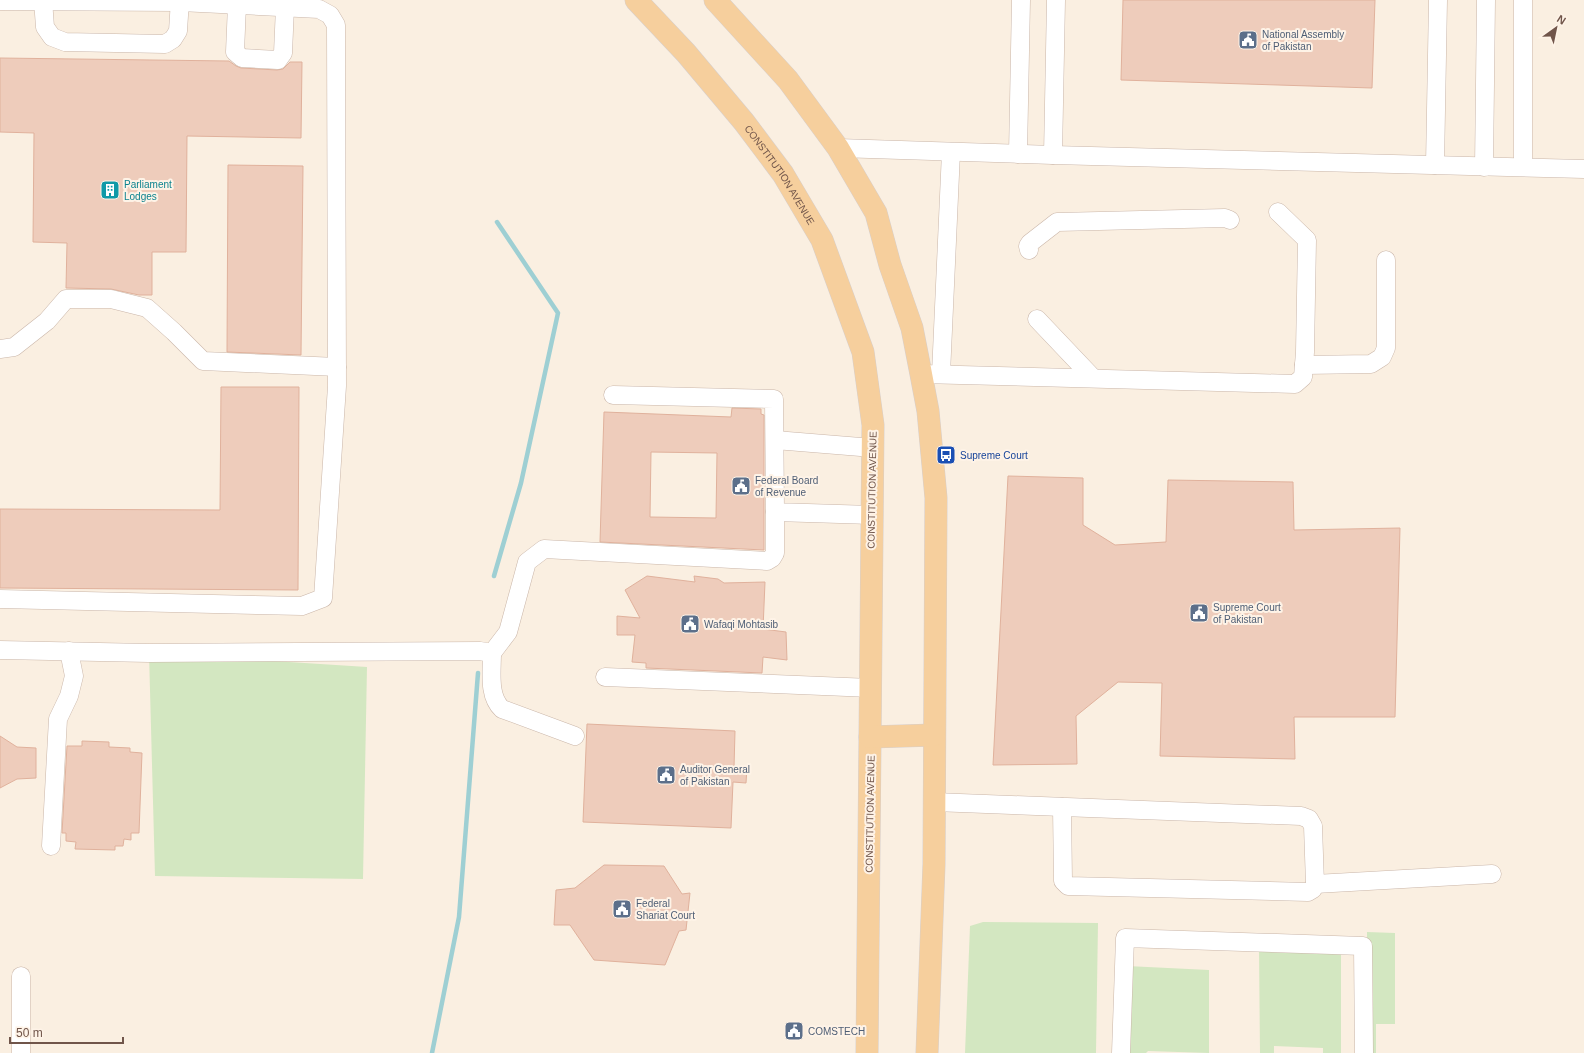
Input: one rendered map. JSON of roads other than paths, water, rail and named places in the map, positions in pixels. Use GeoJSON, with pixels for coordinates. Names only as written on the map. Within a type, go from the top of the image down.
{"type":"FeatureCollection","features":[{"type":"Feature","properties":{"kind":"main road","name":"CONSTITUTION AVENUE"},"geometry":{"type":"LineString","coordinates":[[636,0],[686,53],[744,122],[783,174],[822,240],[863,352],[873,425],[867,1053]]}},
{"type":"Feature","properties":{"kind":"main road"},"geometry":{"type":"LineString","coordinates":[[716,0],[788,80],[838,148],[876,213],[890,265],[912,328],[931,374],[928,411],[936,498],[934,864],[927,1053]]}},
{"type":"Feature","properties":{"kind":"main road"},"geometry":{"type":"LineString","coordinates":[[870,737],[934,735]]}},
{"type":"Feature","properties":{"kind":"street"},"geometry":{"type":"LineString","coordinates":[[43,0],[45,27],[52,37],[65,42],[164,44],[173,39],[178,31],[180,1]]}},
{"type":"Feature","properties":{"kind":"street"},"geometry":{"type":"LineString","coordinates":[[1018,154],[1021,0]]}},
{"type":"Feature","properties":{"kind":"street"},"geometry":{"type":"LineString","coordinates":[[1053,156],[1056,0]]}},
{"type":"Feature","properties":{"kind":"street"},"geometry":{"type":"LineString","coordinates":[[1435,165],[1438,0]]}},
{"type":"Feature","properties":{"kind":"street"},"geometry":{"type":"LineString","coordinates":[[1484,167],[1486,0]]}},
{"type":"Feature","properties":{"kind":"street"},"geometry":{"type":"LineString","coordinates":[[1523,0],[1523,168]]}},
{"type":"Feature","properties":{"kind":"street"},"geometry":{"type":"LineString","coordinates":[[0,1],[180,1],[319,9],[330,15],[336,25],[337,367],[323,598],[302,606],[0,599]]}},
{"type":"Feature","properties":{"kind":"street"},"geometry":{"type":"LineString","coordinates":[[237,5],[235,52],[242,58],[278,60],[283,53],[285,7]]}},
{"type":"Feature","properties":{"kind":"street"},"geometry":{"type":"LineString","coordinates":[[838,148],[1053,156],[1584,169]]}},
{"type":"Feature","properties":{"kind":"street"},"geometry":{"type":"LineString","coordinates":[[951,152],[931,374],[1295,384],[1303,377],[1307,240],[1278,212]]}},
{"type":"Feature","properties":{"kind":"street"},"geometry":{"type":"LineString","coordinates":[[1029,250],[1028,246],[1030,243],[1057,222],[1225,218],[1230,220]]}},
{"type":"Feature","properties":{"kind":"street"},"geometry":{"type":"LineString","coordinates":[[1304,365],[1371,364],[1382,357],[1386,348],[1386,260]]}},
{"type":"Feature","properties":{"kind":"street"},"geometry":{"type":"LineString","coordinates":[[0,349],[14,347],[47,321],[66,300],[111,299],[146,308],[174,332],[203,362],[337,367]]}},
{"type":"Feature","properties":{"kind":"street"},"geometry":{"type":"LineString","coordinates":[[1037,319],[1093,378]]}},
{"type":"Feature","properties":{"kind":"street"},"geometry":{"type":"LineString","coordinates":[[575,736],[502,709],[496,703],[492,692],[492,653],[508,632],[527,562],[544,549],[767,561],[772,558],[775,553],[774,399],[613,395]]}},
{"type":"Feature","properties":{"kind":"street"},"geometry":{"type":"LineString","coordinates":[[775,440],[873,448]]}},
{"type":"Feature","properties":{"kind":"street"},"geometry":{"type":"LineString","coordinates":[[775,512],[872,516]]}},
{"type":"Feature","properties":{"kind":"street"},"geometry":{"type":"LineString","coordinates":[[0,650],[157,653],[480,651],[492,653]]}},
{"type":"Feature","properties":{"kind":"street"},"geometry":{"type":"LineString","coordinates":[[51,846],[58,719],[70,696],[74,676],[69,651]]}},
{"type":"Feature","properties":{"kind":"street"},"geometry":{"type":"LineString","coordinates":[[605,677],[871,688]]}},
{"type":"Feature","properties":{"kind":"street"},"geometry":{"type":"LineString","coordinates":[[934,802],[1301,816],[1309,819],[1313,826],[1315,884],[1313,889],[1308,892],[1068,886],[1063,881],[1062,807]]}},
{"type":"Feature","properties":{"kind":"street"},"geometry":{"type":"LineString","coordinates":[[1315,884],[1492,874]]}},
{"type":"Feature","properties":{"kind":"street"},"geometry":{"type":"LineString","coordinates":[[1121,1053],[1125,938],[1363,946],[1364,1053]]}},
{"type":"Feature","properties":{"kind":"street"},"geometry":{"type":"LineString","coordinates":[[21,976],[21,1053]]}},
{"type":"Feature","properties":{"kind":"waterway"},"geometry":{"type":"LineString","coordinates":[[494,576],[521,483],[558,313],[497,222]]}},
{"type":"Feature","properties":{"kind":"waterway"},"geometry":{"type":"LineString","coordinates":[[432,1053],[459,917],[478,673]]}},
{"type":"Feature","properties":{"kind":"place","name":"National Assembly of Pakistan"},"geometry":{"type":"Point","coordinates":[1248,40]}},
{"type":"Feature","properties":{"kind":"place","name":"Parliament Lodges"},"geometry":{"type":"Point","coordinates":[110,190]}},
{"type":"Feature","properties":{"kind":"place","name":"Supreme Court"},"geometry":{"type":"Point","coordinates":[946,455]}},
{"type":"Feature","properties":{"kind":"place","name":"Federal Board of Revenue"},"geometry":{"type":"Point","coordinates":[741,486]}},
{"type":"Feature","properties":{"kind":"place","name":"Supreme Court of Pakistan"},"geometry":{"type":"Point","coordinates":[1199,613]}},
{"type":"Feature","properties":{"kind":"place","name":"Wafaqi Mohtasib"},"geometry":{"type":"Point","coordinates":[690,624]}},
{"type":"Feature","properties":{"kind":"place","name":"Auditor General of Pakistan"},"geometry":{"type":"Point","coordinates":[666,775]}},
{"type":"Feature","properties":{"kind":"place","name":"Federal Shariat Court"},"geometry":{"type":"Point","coordinates":[622,909]}},
{"type":"Feature","properties":{"kind":"place","name":"COMSTECH"},"geometry":{"type":"Point","coordinates":[794,1031]}}]}
